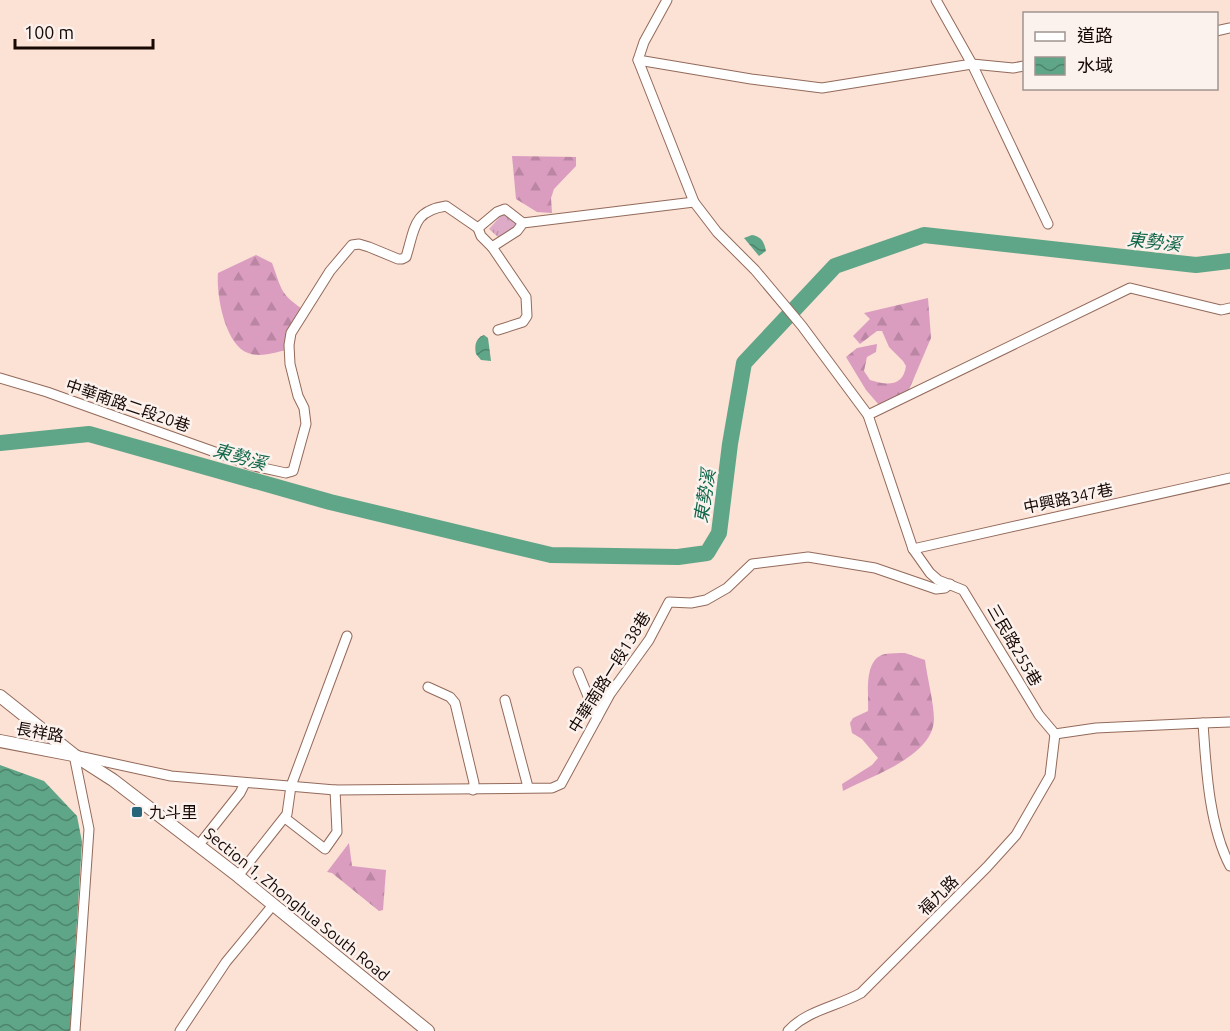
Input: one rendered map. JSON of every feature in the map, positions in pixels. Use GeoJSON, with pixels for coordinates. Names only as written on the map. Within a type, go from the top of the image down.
{"type":"FeatureCollection","features":[{"type":"Feature","properties":{"kind":"main road","name":"Section 1, Zhonghua South Road"},"geometry":{"type":"LineString","coordinates":[[0,696],[74,755],[113,780],[238,876],[428,1031]]}},
{"type":"Feature","properties":{"kind":"main road","name":"長祥路"},"geometry":{"type":"LineString","coordinates":[[0,741],[74,755]]}},
{"type":"Feature","properties":{"kind":"street"},"geometry":{"type":"LineString","coordinates":[[667,0],[644,42],[638,60],[822,88],[972,64],[1013,68],[1023,66]]}},
{"type":"Feature","properties":{"kind":"street"},"geometry":{"type":"LineString","coordinates":[[936,0],[972,64],[1048,224]]}},
{"type":"Feature","properties":{"kind":"street","name":"三民路255巷"},"geometry":{"type":"LineString","coordinates":[[638,60],[694,202],[717,232],[755,270],[802,326],[868,415],[913,549],[930,573],[938,580],[963,590],[1039,715],[1055,734]]}},
{"type":"Feature","properties":{"kind":"street"},"geometry":{"type":"LineString","coordinates":[[492,246],[517,231],[524,224],[694,202]]}},
{"type":"Feature","properties":{"kind":"street","name":"中華南路二段20巷"},"geometry":{"type":"LineString","coordinates":[[0,378],[58,396],[255,466],[286,473],[293,471],[306,418],[294,384],[289,345],[291,333],[330,271],[352,245],[359,244],[402,259],[406,257],[419,217],[428,209],[446,206],[478,228]]}},
{"type":"Feature","properties":{"kind":"street"},"geometry":{"type":"LineString","coordinates":[[498,330],[523,322],[527,316],[528,305],[526,297],[492,246],[481,236],[478,228],[497,212],[505,209],[524,224]]}},
{"type":"Feature","properties":{"kind":"street"},"geometry":{"type":"LineString","coordinates":[[868,415],[1130,288],[1221,310],[1230,308]]}},
{"type":"Feature","properties":{"kind":"street","name":"中興路347巷"},"geometry":{"type":"LineString","coordinates":[[913,549],[1230,478]]}},
{"type":"Feature","properties":{"kind":"street","name":"中華南路一段138巷"},"geometry":{"type":"LineString","coordinates":[[74,755],[171,776],[335,790],[552,788],[561,784],[597,718],[627,669],[649,640],[669,602],[691,603],[706,600],[727,588],[752,564],[808,557],[875,568],[936,590],[950,584]]}},
{"type":"Feature","properties":{"kind":"street"},"geometry":{"type":"LineString","coordinates":[[238,876],[287,814],[291,786],[347,636]]}},
{"type":"Feature","properties":{"kind":"street"},"geometry":{"type":"LineString","coordinates":[[578,672],[597,718]]}},
{"type":"Feature","properties":{"kind":"street"},"geometry":{"type":"LineString","coordinates":[[428,687],[450,697],[455,703],[474,783],[473,790]]}},
{"type":"Feature","properties":{"kind":"street"},"geometry":{"type":"LineString","coordinates":[[505,700],[528,788]]}},
{"type":"Feature","properties":{"kind":"street"},"geometry":{"type":"LineString","coordinates":[[1055,734],[1096,728],[1230,722]]}},
{"type":"Feature","properties":{"kind":"street"},"geometry":{"type":"LineString","coordinates":[[1203,723],[1207,778],[1222,851],[1230,866]]}},
{"type":"Feature","properties":{"kind":"street","name":"福九路"},"geometry":{"type":"LineString","coordinates":[[788,1031],[798,1020],[809,1014],[847,1001],[861,993],[1016,835],[1050,776],[1055,734]]}},
{"type":"Feature","properties":{"kind":"street"},"geometry":{"type":"LineString","coordinates":[[74,755],[89,829],[75,1031]]}},
{"type":"Feature","properties":{"kind":"street"},"geometry":{"type":"LineString","coordinates":[[198,846],[240,794],[245,783]]}},
{"type":"Feature","properties":{"kind":"street"},"geometry":{"type":"LineString","coordinates":[[285,818],[325,849],[337,832],[335,790]]}},
{"type":"Feature","properties":{"kind":"street"},"geometry":{"type":"LineString","coordinates":[[180,1031],[226,962],[273,904]]}},
{"type":"Feature","properties":{"kind":"green space"},"geometry":{"type":"Polygon","coordinates":[[[512,156],[576,157],[576,166],[554,189],[551,198],[552,213],[537,212],[516,199],[512,156]]]}},
{"type":"Feature","properties":{"kind":"green space"},"geometry":{"type":"Polygon","coordinates":[[[505,211],[527,222],[499,238],[489,229],[505,211]]]}},
{"type":"Feature","properties":{"kind":"green space"},"geometry":{"type":"Polygon","coordinates":[[[256,255],[272,263],[283,291],[290,300],[304,310],[294,331],[290,349],[264,355],[248,353],[233,340],[224,318],[218,282],[218,273],[256,255]]]}},
{"type":"Feature","properties":{"kind":"green space"},"geometry":{"type":"Polygon","coordinates":[[[928,298],[931,338],[908,392],[879,405],[866,390],[846,357],[857,348],[877,344],[876,352],[867,357],[864,371],[870,380],[887,384],[901,378],[906,366],[889,347],[882,331],[877,331],[860,344],[853,336],[870,319],[864,313],[928,298]]]}},
{"type":"Feature","properties":{"kind":"green space"},"geometry":{"type":"Polygon","coordinates":[[[905,653],[925,660],[934,713],[931,733],[912,755],[884,772],[843,791],[842,784],[872,765],[878,758],[862,739],[852,733],[850,723],[853,718],[868,711],[869,678],[873,663],[885,654],[905,653]]]}},
{"type":"Feature","properties":{"kind":"green space"},"geometry":{"type":"Polygon","coordinates":[[[349,843],[352,866],[386,870],[383,910],[379,911],[332,873],[327,872],[349,843]]]}},
{"type":"Feature","properties":{"kind":"water"},"geometry":{"type":"Polygon","coordinates":[[[752,235],[762,240],[766,251],[759,256],[744,238],[752,235]]]}},
{"type":"Feature","properties":{"kind":"water"},"geometry":{"type":"Polygon","coordinates":[[[484,335],[488,338],[491,361],[481,360],[476,354],[476,342],[484,335]]]}},
{"type":"Feature","properties":{"kind":"water"},"geometry":{"type":"Polygon","coordinates":[[[0,765],[44,781],[77,816],[82,842],[70,1031],[0,1031],[0,765]]]}},
{"type":"Feature","properties":{"kind":"waterway","name":"東勢溪"},"geometry":{"type":"LineString","coordinates":[[0,443],[89,434],[330,502],[551,555],[678,557],[707,553],[719,533],[730,444],[744,363],[835,266],[924,235],[1196,265],[1230,261]]}},
{"type":"Feature","properties":{"kind":"place","name":"九斗里"},"geometry":{"type":"Point","coordinates":[137,812]}}]}
